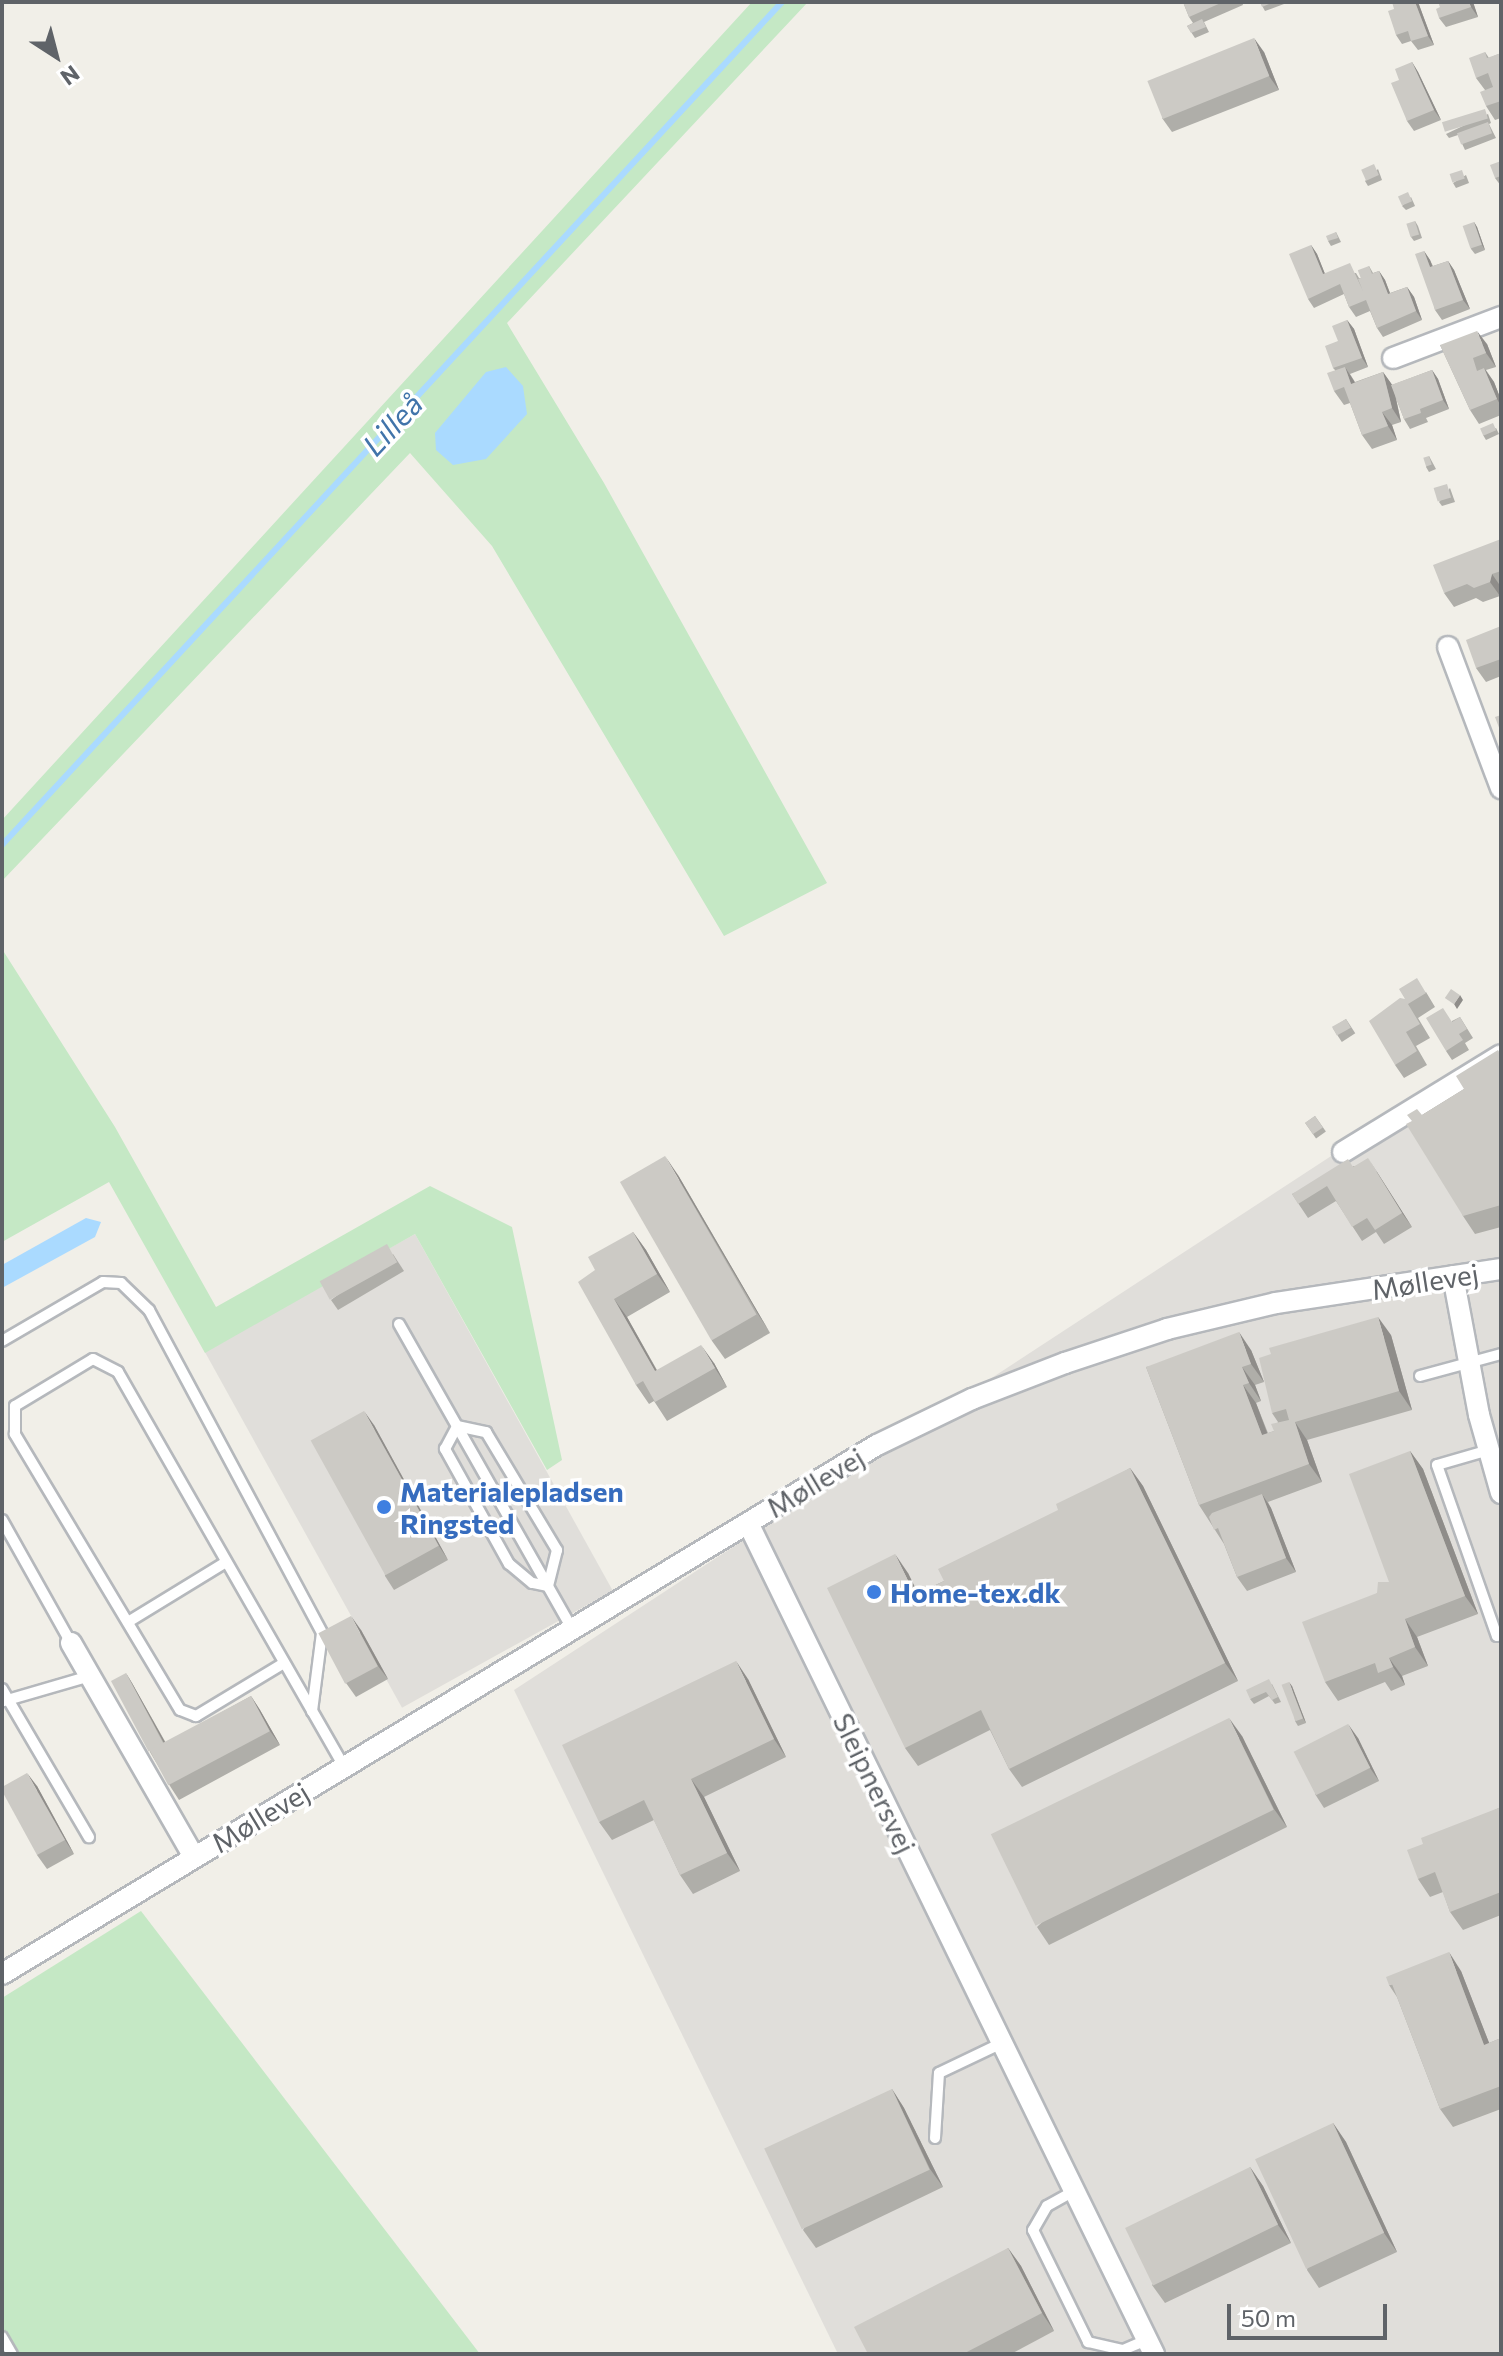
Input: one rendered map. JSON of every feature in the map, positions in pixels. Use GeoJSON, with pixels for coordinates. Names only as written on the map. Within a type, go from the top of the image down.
{"type":"FeatureCollection","features":[{"type":"Feature","properties":{"kind":"street"},"geometry":{"type":"LineString","coordinates":[[1393,358],[1501,317]]}},
{"type":"Feature","properties":{"kind":"street"},"geometry":{"type":"LineString","coordinates":[[1448,647],[1501,788]]}},
{"type":"Feature","properties":{"kind":"street"},"geometry":{"type":"LineString","coordinates":[[1343,1152],[1501,1055]]}},
{"type":"Feature","properties":{"kind":"street","name":"Møllevej"},"geometry":{"type":"LineString","coordinates":[[2,1974],[877,1445],[972,1399],[1065,1363],[1167,1329],[1276,1303],[1501,1269]]}},
{"type":"Feature","properties":{"kind":"street"},"geometry":{"type":"LineString","coordinates":[[1453,1276],[1469,1364],[1501,1493]]}},
{"type":"Feature","properties":{"kind":"street","name":"Sleipnersvej"},"geometry":{"type":"LineString","coordinates":[[748,1523],[1150,2347]]}},
{"type":"Feature","properties":{"kind":"street","name":"Møllevej"},"geometry":{"type":"LineString","coordinates":[[71,1643],[194,1857]]}},
{"type":"Feature","properties":{"kind":"lane"},"geometry":{"type":"LineString","coordinates":[[2,1341],[103,1282],[121,1283],[149,1310],[322,1633],[312,1711]]}},
{"type":"Feature","properties":{"kind":"lane"},"geometry":{"type":"LineString","coordinates":[[399,1324],[572,1629]]}},
{"type":"Feature","properties":{"kind":"lane"},"geometry":{"type":"LineString","coordinates":[[1420,1376],[1501,1354]]}},
{"type":"Feature","properties":{"kind":"lane"},"geometry":{"type":"LineString","coordinates":[[284,1663],[196,1716],[180,1710],[15,1434],[15,1406],[93,1359],[118,1372],[344,1767]]}},
{"type":"Feature","properties":{"kind":"lane"},"geometry":{"type":"LineString","coordinates":[[457,1426],[486,1432],[557,1550],[548,1586]]}},
{"type":"Feature","properties":{"kind":"lane"},"geometry":{"type":"LineString","coordinates":[[457,1426],[445,1449],[509,1564],[532,1583],[548,1586]]}},
{"type":"Feature","properties":{"kind":"lane"},"geometry":{"type":"LineString","coordinates":[[1489,1450],[1437,1465],[1497,1636],[1501,1635]]}},
{"type":"Feature","properties":{"kind":"lane"},"geometry":{"type":"LineString","coordinates":[[2,1520],[71,1643]]}},
{"type":"Feature","properties":{"kind":"lane"},"geometry":{"type":"LineString","coordinates":[[128,1622],[226,1562]]}},
{"type":"Feature","properties":{"kind":"lane"},"geometry":{"type":"LineString","coordinates":[[5,1701],[90,1676]]}},
{"type":"Feature","properties":{"kind":"lane"},"geometry":{"type":"LineString","coordinates":[[2,1689],[5,1701],[89,1837]]}},
{"type":"Feature","properties":{"kind":"lane"},"geometry":{"type":"LineString","coordinates":[[935,2138],[939,2073],[1002,2043]]}},
{"type":"Feature","properties":{"kind":"lane","name":"Sleipnersvej"},"geometry":{"type":"LineString","coordinates":[[1074,2191],[1047,2206],[1033,2230],[1039,2244],[1088,2342],[1123,2350],[1150,2347]]}},
{"type":"Feature","properties":{"kind":"lane"},"geometry":{"type":"LineString","coordinates":[[2,2337],[12,2354]]}},
{"type":"Feature","properties":{"kind":"shaded area"},"geometry":{"type":"Polygon","coordinates":[[[1501,1045],[1501,2354],[838,2354],[514,1690],[1501,1045]]]}},
{"type":"Feature","properties":{"kind":"shaded area"},"geometry":{"type":"Polygon","coordinates":[[[415,1234],[613,1591],[402,1708],[204,1351],[415,1234]]]}},
{"type":"Feature","properties":{"kind":"green space"},"geometry":{"type":"Polygon","coordinates":[[[752,2],[808,2],[507,323],[604,483],[827,883],[724,936],[492,546],[410,453],[2,881],[2,820],[752,2]]]}},
{"type":"Feature","properties":{"kind":"green space"},"geometry":{"type":"Polygon","coordinates":[[[2,949],[115,1127],[216,1307],[430,1186],[512,1227],[562,1460],[547,1470],[415,1234],[205,1353],[109,1182],[2,1242],[2,949]]]}},
{"type":"Feature","properties":{"kind":"green space"},"geometry":{"type":"Polygon","coordinates":[[[141,1911],[480,2354],[2,2354],[2,1998],[141,1911]]]}},
{"type":"Feature","properties":{"kind":"water"},"geometry":{"type":"Polygon","coordinates":[[[506,367],[523,386],[527,414],[486,459],[453,465],[436,450],[435,433],[486,372],[506,367]]]}},
{"type":"Feature","properties":{"kind":"water"},"geometry":{"type":"Polygon","coordinates":[[[86,1218],[101,1222],[95,1237],[2,1288],[2,1265],[86,1218]]]}},
{"type":"Feature","properties":{"kind":"building"},"geometry":{"type":"Polygon","coordinates":[[[1183,2],[1223,2],[1189,17],[1183,2]]]}},
{"type":"Feature","properties":{"kind":"building"},"geometry":{"type":"Polygon","coordinates":[[[1392,2],[1415,2],[1428,36],[1411,41],[1408,31],[1396,35],[1388,11],[1394,9],[1392,2]]]}},
{"type":"Feature","properties":{"kind":"building"},"geometry":{"type":"Polygon","coordinates":[[[1439,2],[1469,2],[1471,7],[1439,18],[1436,9],[1440,7],[1439,2]]]}},
{"type":"Feature","properties":{"kind":"building"},"geometry":{"type":"Polygon","coordinates":[[[1202,19],[1206,27],[1191,33],[1187,26],[1202,19]]]}},
{"type":"Feature","properties":{"kind":"building"},"geometry":{"type":"Polygon","coordinates":[[[1254,38],[1269,76],[1163,119],[1147,81],[1254,38]]]}},
{"type":"Feature","properties":{"kind":"building"},"geometry":{"type":"Polygon","coordinates":[[[1485,52],[1487,58],[1501,53],[1501,101],[1486,106],[1480,92],[1493,87],[1488,73],[1476,78],[1469,58],[1485,52]]]}},
{"type":"Feature","properties":{"kind":"building"},"geometry":{"type":"Polygon","coordinates":[[[1412,62],[1434,110],[1407,121],[1391,83],[1399,80],[1395,69],[1412,62]]]}},
{"type":"Feature","properties":{"kind":"building"},"geometry":{"type":"Polygon","coordinates":[[[1485,109],[1488,119],[1445,132],[1442,122],[1485,109]]]}},
{"type":"Feature","properties":{"kind":"building"},"geometry":{"type":"Polygon","coordinates":[[[1488,122],[1492,133],[1461,145],[1457,133],[1488,122]]]}},
{"type":"Feature","properties":{"kind":"building"},"geometry":{"type":"Polygon","coordinates":[[[1501,161],[1501,176],[1495,178],[1490,165],[1501,161]]]}},
{"type":"Feature","properties":{"kind":"building"},"geometry":{"type":"Polygon","coordinates":[[[1374,164],[1379,175],[1366,181],[1361,170],[1374,164]]]}},
{"type":"Feature","properties":{"kind":"building"},"geometry":{"type":"Polygon","coordinates":[[[1462,170],[1465,179],[1452,183],[1450,174],[1462,170]]]}},
{"type":"Feature","properties":{"kind":"building"},"geometry":{"type":"Polygon","coordinates":[[[1408,192],[1412,201],[1402,206],[1398,196],[1408,192]]]}},
{"type":"Feature","properties":{"kind":"building"},"geometry":{"type":"Polygon","coordinates":[[[1415,221],[1419,234],[1410,237],[1406,224],[1415,221]]]}},
{"type":"Feature","properties":{"kind":"building"},"geometry":{"type":"Polygon","coordinates":[[[1474,222],[1482,245],[1470,249],[1463,226],[1474,222]]]}},
{"type":"Feature","properties":{"kind":"building"},"geometry":{"type":"Polygon","coordinates":[[[1336,232],[1338,238],[1328,241],[1326,236],[1336,232]]]}},
{"type":"Feature","properties":{"kind":"building"},"geometry":{"type":"Polygon","coordinates":[[[1311,245],[1323,274],[1350,263],[1363,291],[1358,279],[1379,271],[1388,294],[1407,287],[1416,311],[1377,328],[1366,300],[1349,307],[1340,284],[1308,299],[1289,254],[1311,245]]]}},
{"type":"Feature","properties":{"kind":"building"},"geometry":{"type":"Polygon","coordinates":[[[1424,251],[1430,267],[1448,261],[1463,300],[1435,310],[1415,254],[1424,251]]]}},
{"type":"Feature","properties":{"kind":"building"},"geometry":{"type":"Polygon","coordinates":[[[1369,266],[1372,274],[1361,279],[1358,270],[1369,266]]]}},
{"type":"Feature","properties":{"kind":"building"},"geometry":{"type":"Polygon","coordinates":[[[1347,320],[1362,358],[1333,368],[1325,346],[1338,341],[1332,326],[1347,320]]]}},
{"type":"Feature","properties":{"kind":"building"},"geometry":{"type":"Polygon","coordinates":[[[1477,331],[1486,353],[1473,358],[1477,371],[1484,368],[1497,399],[1470,410],[1440,345],[1477,331]]]}},
{"type":"Feature","properties":{"kind":"building"},"geometry":{"type":"Polygon","coordinates":[[[1345,367],[1351,384],[1383,372],[1392,408],[1382,412],[1388,426],[1362,435],[1344,387],[1334,391],[1327,373],[1345,367]]]}},
{"type":"Feature","properties":{"kind":"building"},"geometry":{"type":"Polygon","coordinates":[[[1432,370],[1443,400],[1404,419],[1391,385],[1432,370]]]}},
{"type":"Feature","properties":{"kind":"building"},"geometry":{"type":"Polygon","coordinates":[[[1493,423],[1496,430],[1483,436],[1480,428],[1493,423]]]}},
{"type":"Feature","properties":{"kind":"building"},"geometry":{"type":"Polygon","coordinates":[[[1429,456],[1432,465],[1426,466],[1423,458],[1429,456]]]}},
{"type":"Feature","properties":{"kind":"building"},"geometry":{"type":"Polygon","coordinates":[[[1447,484],[1451,497],[1438,501],[1434,488],[1447,484]]]}},
{"type":"Feature","properties":{"kind":"building"},"geometry":{"type":"Polygon","coordinates":[[[1501,539],[1501,571],[1492,574],[1490,582],[1474,588],[1467,584],[1444,593],[1433,565],[1501,539]]]}},
{"type":"Feature","properties":{"kind":"building"},"geometry":{"type":"Polygon","coordinates":[[[1501,626],[1501,659],[1476,668],[1466,640],[1501,626]]]}},
{"type":"Feature","properties":{"kind":"building"},"geometry":{"type":"Polygon","coordinates":[[[1501,715],[1501,733],[1495,717],[1501,715]]]}},
{"type":"Feature","properties":{"kind":"building"},"geometry":{"type":"Polygon","coordinates":[[[1417,978],[1426,993],[1408,1004],[1420,1024],[1406,1032],[1417,1051],[1395,1065],[1369,1021],[1400,998],[1405,999],[1399,989],[1417,978]]]}},
{"type":"Feature","properties":{"kind":"building"},"geometry":{"type":"Polygon","coordinates":[[[1451,989],[1460,995],[1454,1004],[1445,998],[1451,989]]]}},
{"type":"Feature","properties":{"kind":"building"},"geometry":{"type":"Polygon","coordinates":[[[1443,1008],[1452,1022],[1460,1017],[1467,1029],[1459,1034],[1463,1040],[1446,1051],[1426,1018],[1443,1008]]]}},
{"type":"Feature","properties":{"kind":"building"},"geometry":{"type":"Polygon","coordinates":[[[1346,1019],[1351,1028],[1337,1036],[1332,1027],[1346,1019]]]}},
{"type":"Feature","properties":{"kind":"building"},"geometry":{"type":"Polygon","coordinates":[[[1498,1050],[1501,1055],[1501,1205],[1463,1216],[1406,1124],[1412,1121],[1407,1115],[1417,1109],[1422,1115],[1464,1089],[1456,1076],[1498,1050]]]}},
{"type":"Feature","properties":{"kind":"building"},"geometry":{"type":"Polygon","coordinates":[[[1315,1116],[1323,1128],[1313,1134],[1305,1123],[1315,1116]]]}},
{"type":"Feature","properties":{"kind":"building"},"geometry":{"type":"Polygon","coordinates":[[[665,1156],[757,1314],[711,1340],[620,1182],[665,1156]]]}},
{"type":"Feature","properties":{"kind":"building"},"geometry":{"type":"Polygon","coordinates":[[[1368,1158],[1402,1213],[1375,1230],[1367,1218],[1352,1227],[1327,1186],[1298,1204],[1292,1194],[1348,1159],[1353,1167],[1368,1158]]]}},
{"type":"Feature","properties":{"kind":"building"},"geometry":{"type":"Polygon","coordinates":[[[633,1232],[657,1274],[614,1299],[655,1371],[701,1345],[715,1368],[655,1402],[643,1381],[636,1385],[578,1282],[595,1270],[588,1257],[633,1232]]]}},
{"type":"Feature","properties":{"kind":"building"},"geometry":{"type":"Polygon","coordinates":[[[387,1244],[397,1262],[330,1300],[320,1281],[387,1244]]]}},
{"type":"Feature","properties":{"kind":"building"},"geometry":{"type":"Polygon","coordinates":[[[1378,1317],[1399,1391],[1295,1422],[1309,1464],[1199,1505],[1146,1367],[1239,1332],[1251,1364],[1242,1367],[1249,1383],[1243,1385],[1262,1435],[1274,1431],[1271,1424],[1289,1420],[1286,1409],[1272,1413],[1259,1358],[1271,1354],[1269,1348],[1378,1317]]]}},
{"type":"Feature","properties":{"kind":"building","name":"Materialepladsen Ringsted"},"geometry":{"type":"Polygon","coordinates":[[[364,1411],[439,1546],[385,1575],[311,1441],[364,1411]]]}},
{"type":"Feature","properties":{"kind":"building"},"geometry":{"type":"Polygon","coordinates":[[[1410,1451],[1465,1596],[1405,1619],[1415,1647],[1389,1658],[1393,1667],[1378,1673],[1375,1663],[1325,1682],[1302,1622],[1377,1593],[1378,1582],[1389,1582],[1349,1474],[1410,1451]]]}},
{"type":"Feature","properties":{"kind":"building"},"geometry":{"type":"Polygon","coordinates":[[[1130,1468],[1225,1663],[1009,1769],[981,1710],[905,1748],[827,1588],[895,1554],[915,1595],[944,1581],[938,1569],[1058,1510],[1056,1504],[1130,1468]]]}},
{"type":"Feature","properties":{"kind":"building"},"geometry":{"type":"Polygon","coordinates":[[[1262,1494],[1286,1558],[1237,1577],[1218,1528],[1214,1530],[1209,1517],[1212,1513],[1262,1494]]]}},
{"type":"Feature","properties":{"kind":"building"},"geometry":{"type":"Polygon","coordinates":[[[351,1616],[378,1666],[345,1684],[318,1633],[351,1616]]]}},
{"type":"Feature","properties":{"kind":"building"},"geometry":{"type":"Polygon","coordinates":[[[736,1661],[774,1739],[691,1779],[727,1853],[680,1875],[644,1800],[599,1822],[562,1745],[736,1661]]]}},
{"type":"Feature","properties":{"kind":"building"},"geometry":{"type":"Polygon","coordinates":[[[126,1673],[164,1744],[149,1752],[111,1681],[126,1673]]]}},
{"type":"Feature","properties":{"kind":"building"},"geometry":{"type":"Polygon","coordinates":[[[1269,1679],[1278,1697],[1272,1700],[1266,1692],[1250,1699],[1246,1690],[1269,1679]]]}},
{"type":"Feature","properties":{"kind":"building"},"geometry":{"type":"Polygon","coordinates":[[[1289,1682],[1303,1718],[1296,1721],[1282,1685],[1289,1682]]]}},
{"type":"Feature","properties":{"kind":"building"},"geometry":{"type":"Polygon","coordinates":[[[251,1696],[270,1731],[168,1785],[149,1750],[251,1696]]]}},
{"type":"Feature","properties":{"kind":"building"},"geometry":{"type":"Polygon","coordinates":[[[1229,1718],[1274,1810],[1036,1926],[991,1834],[1229,1718]]]}},
{"type":"Feature","properties":{"kind":"building"},"geometry":{"type":"Polygon","coordinates":[[[1348,1724],[1370,1768],[1316,1795],[1294,1752],[1348,1724]]]}},
{"type":"Feature","properties":{"kind":"building"},"geometry":{"type":"Polygon","coordinates":[[[27,1773],[65,1840],[37,1855],[2,1791],[2,1787],[27,1773]]]}},
{"type":"Feature","properties":{"kind":"building"},"geometry":{"type":"Polygon","coordinates":[[[1501,1807],[1501,1892],[1450,1912],[1435,1872],[1418,1879],[1407,1850],[1423,1844],[1421,1838],[1501,1807]]]}},
{"type":"Feature","properties":{"kind":"building"},"geometry":{"type":"Polygon","coordinates":[[[1449,1952],[1484,2045],[1501,2038],[1501,2086],[1440,2109],[1392,1984],[1389,1985],[1386,1977],[1449,1952]]]}},
{"type":"Feature","properties":{"kind":"building"},"geometry":{"type":"Polygon","coordinates":[[[892,2089],[930,2170],[802,2229],[764,2149],[892,2089]]]}},
{"type":"Feature","properties":{"kind":"building"},"geometry":{"type":"Polygon","coordinates":[[[1333,2123],[1384,2233],[1306,2269],[1255,2159],[1333,2123]]]}},
{"type":"Feature","properties":{"kind":"building"},"geometry":{"type":"Polygon","coordinates":[[[1250,2167],[1278,2225],[1153,2285],[1125,2228],[1250,2167]]]}},
{"type":"Feature","properties":{"kind":"building"},"geometry":{"type":"Polygon","coordinates":[[[1008,2248],[1042,2313],[963,2354],[868,2354],[854,2327],[1008,2248]]]}},
{"type":"Feature","properties":{"kind":"waterway","name":"Lilleå"},"geometry":{"type":"LineString","coordinates":[[2,845],[782,2]]}},
{"type":"Feature","properties":{"kind":"place","name":"Materialepladsen Ringsted"},"geometry":{"type":"Point","coordinates":[384,1507]}},
{"type":"Feature","properties":{"kind":"place","name":"Home-tex.dk"},"geometry":{"type":"Point","coordinates":[874,1592]}}]}
